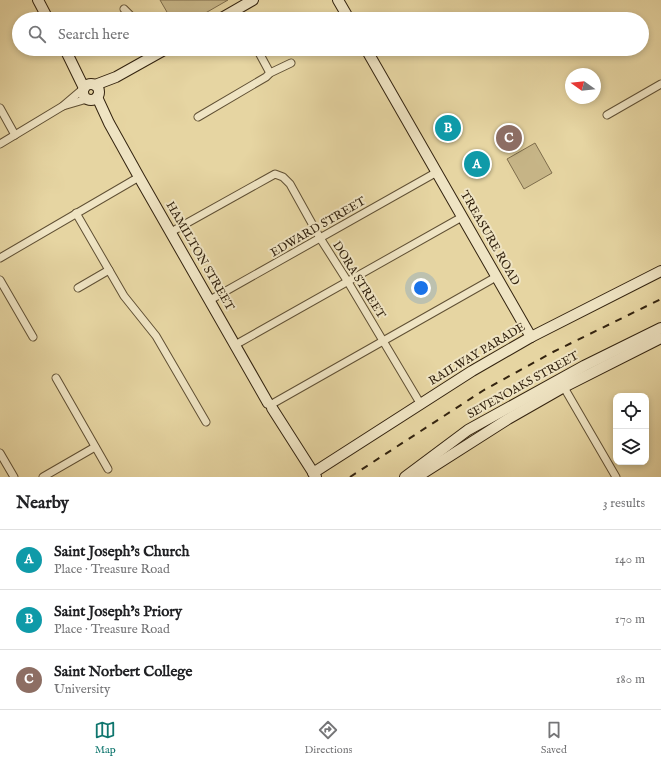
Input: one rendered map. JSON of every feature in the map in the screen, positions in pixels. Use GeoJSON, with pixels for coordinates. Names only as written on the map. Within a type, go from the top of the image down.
{"type":"FeatureCollection","features":[{"type":"Feature","properties":{"kind":"street"},"geometry":{"type":"LineString","coordinates":[[38,0],[44,12]]}},
{"type":"Feature","properties":{"kind":"street"},"geometry":{"type":"LineString","coordinates":[[240,12],[252,0]]}},
{"type":"Feature","properties":{"kind":"street"},"geometry":{"type":"LineString","coordinates":[[338,0],[345,12]]}},
{"type":"Feature","properties":{"kind":"street"},"geometry":{"type":"LineString","coordinates":[[124,9],[127,12]]}},
{"type":"Feature","properties":{"kind":"street","name":"HAMILTON STREET"},"geometry":{"type":"LineString","coordinates":[[69,56],[91,91],[138,177],[172,232],[310,476]]}},
{"type":"Feature","properties":{"kind":"street"},"geometry":{"type":"LineString","coordinates":[[0,144],[91,91],[147,56]]}},
{"type":"Feature","properties":{"kind":"street"},"geometry":{"type":"LineString","coordinates":[[261,56],[270,73]]}},
{"type":"Feature","properties":{"kind":"street","name":"TREASURE ROAD"},"geometry":{"type":"LineString","coordinates":[[370,56],[531,337]]}},
{"type":"Feature","properties":{"kind":"street"},"geometry":{"type":"LineString","coordinates":[[198,117],[266,77],[270,73],[291,63]]}},
{"type":"Feature","properties":{"kind":"street"},"geometry":{"type":"LineString","coordinates":[[607,115],[661,84]]}},
{"type":"Feature","properties":{"kind":"street"},"geometry":{"type":"LineString","coordinates":[[0,108],[15,135]]}},
{"type":"Feature","properties":{"kind":"street","name":"EDWARD STREET"},"geometry":{"type":"LineString","coordinates":[[210,300],[437,172]]}},
{"type":"Feature","properties":{"kind":"street","name":"DORA STREET"},"geometry":{"type":"LineString","coordinates":[[172,232],[275,174],[283,177],[290,184],[320,238],[384,341],[420,403]]}},
{"type":"Feature","properties":{"kind":"street"},"geometry":{"type":"LineString","coordinates":[[0,258],[138,177]]}},
{"type":"Feature","properties":{"kind":"street"},"geometry":{"type":"LineString","coordinates":[[76,213],[124,296],[156,336],[206,422]]}},
{"type":"Feature","properties":{"kind":"street"},"geometry":{"type":"LineString","coordinates":[[235,345],[462,217]]}},
{"type":"Feature","properties":{"kind":"street"},"geometry":{"type":"LineString","coordinates":[[78,288],[109,270]]}},
{"type":"Feature","properties":{"kind":"street","name":"RAILWAY PARADE"},"geometry":{"type":"LineString","coordinates":[[310,476],[420,403],[531,337],[661,271]]}},
{"type":"Feature","properties":{"kind":"street"},"geometry":{"type":"LineString","coordinates":[[270,406],[496,277]]}},
{"type":"Feature","properties":{"kind":"street"},"geometry":{"type":"LineString","coordinates":[[0,280],[33,337]]}},
{"type":"Feature","properties":{"kind":"street","name":"SEVENOAKS STREET"},"geometry":{"type":"LineString","coordinates":[[417,477],[562,383],[661,328]]}},
{"type":"Feature","properties":{"kind":"street","name":"SEVENOAKS STREET"},"geometry":{"type":"LineString","coordinates":[[405,477],[468,430],[562,383],[661,338]]}},
{"type":"Feature","properties":{"kind":"street"},"geometry":{"type":"LineString","coordinates":[[56,378],[108,470]]}},
{"type":"Feature","properties":{"kind":"street"},"geometry":{"type":"LineString","coordinates":[[562,383],[616,477]]}},
{"type":"Feature","properties":{"kind":"street"},"geometry":{"type":"LineString","coordinates":[[43,477],[95,447]]}},
{"type":"Feature","properties":{"kind":"street"},"geometry":{"type":"LineString","coordinates":[[0,453],[14,477]]}},
{"type":"Feature","properties":{"kind":"shaded area"},"geometry":{"type":"Polygon","coordinates":[[[160,0],[228,0],[207,12],[167,12],[160,0]]]}},
{"type":"Feature","properties":{"kind":"shaded area"},"geometry":{"type":"Polygon","coordinates":[[[535,143],[552,173],[524,189],[507,159],[535,143]]]}},
{"type":"Feature","properties":{"kind":"railway"},"geometry":{"type":"LineString","coordinates":[[350,477],[484,390],[553,352],[661,299]]}},
{"type":"Feature","properties":{"kind":"place","name":"Saint Joseph's Priory"},"geometry":{"type":"Point","coordinates":[448,128]}},
{"type":"Feature","properties":{"kind":"place","name":"Saint Norbert College"},"geometry":{"type":"Point","coordinates":[509,138]}},
{"type":"Feature","properties":{"kind":"place","name":"Saint Joseph's Church"},"geometry":{"type":"Point","coordinates":[477,164]}}]}
